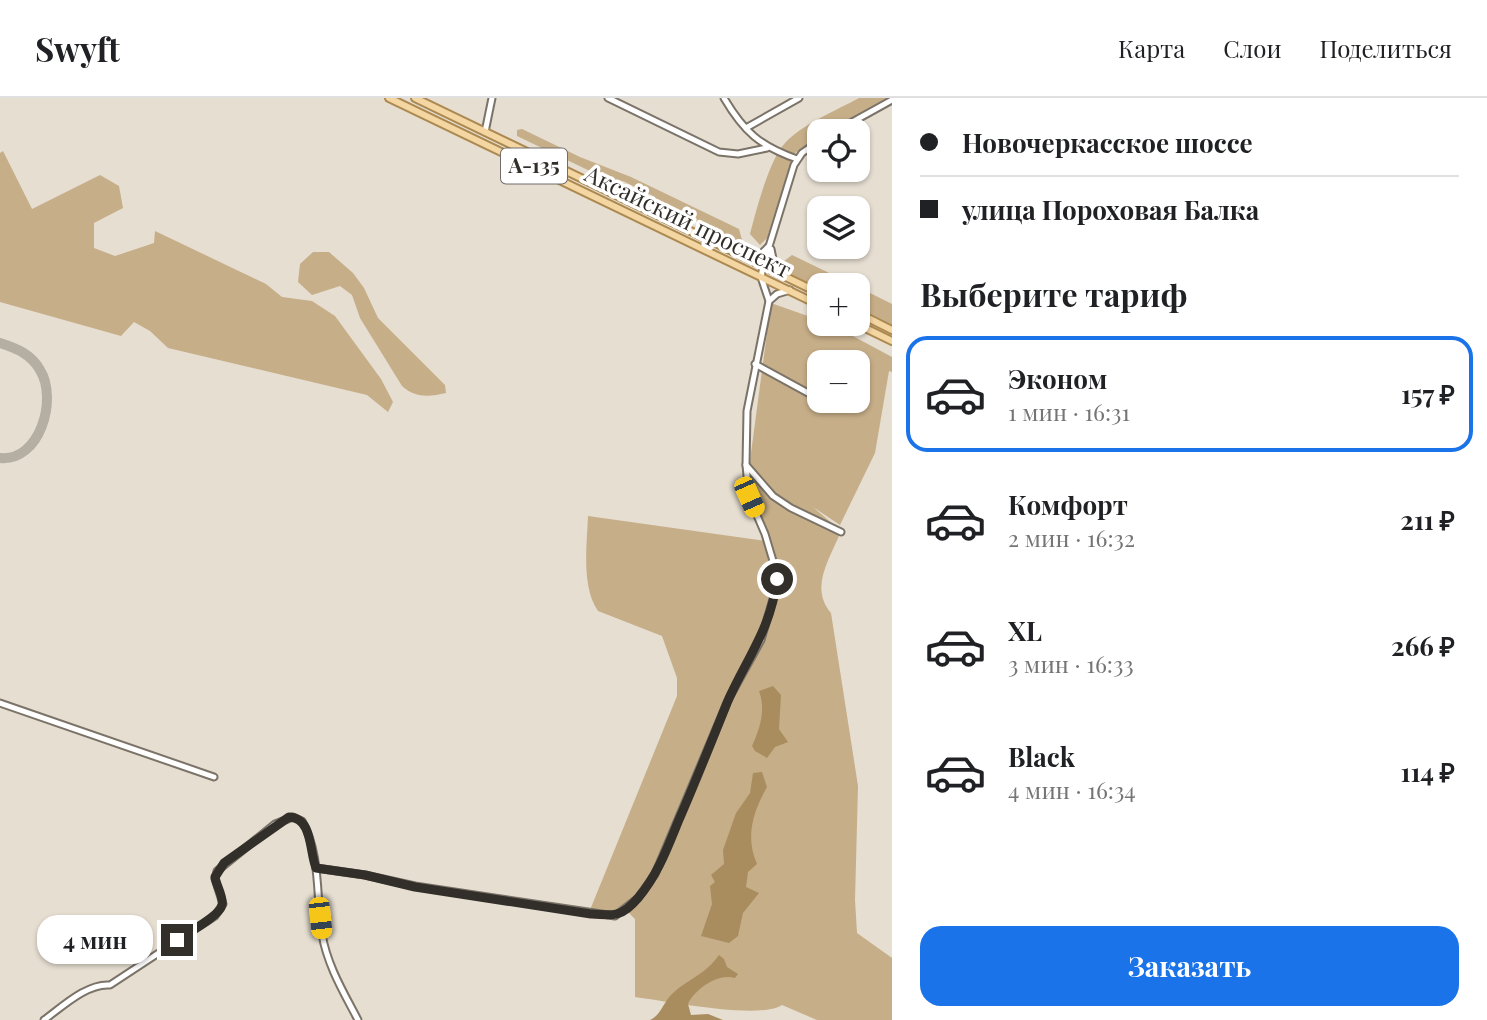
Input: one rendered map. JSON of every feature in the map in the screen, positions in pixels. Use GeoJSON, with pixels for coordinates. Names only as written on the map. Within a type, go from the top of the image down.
{"type":"FeatureCollection","features":[{"type":"Feature","properties":{"kind":"main road","name":"Аксайский проспект"},"geometry":{"type":"LineString","coordinates":[[389,98],[807,299]]}},
{"type":"Feature","properties":{"kind":"main road","name":"Аксайский проспект"},"geometry":{"type":"LineString","coordinates":[[415,98],[807,287]]}},
{"type":"Feature","properties":{"kind":"main road"},"geometry":{"type":"LineString","coordinates":[[724,259],[731,258],[757,271],[763,266]]}},
{"type":"Feature","properties":{"kind":"main road"},"geometry":{"type":"LineString","coordinates":[[870,319],[892,330]]}},
{"type":"Feature","properties":{"kind":"main road"},"geometry":{"type":"LineString","coordinates":[[870,330],[892,341]]}},
{"type":"Feature","properties":{"kind":"street"},"geometry":{"type":"LineString","coordinates":[[485,132],[492,98]]}},
{"type":"Feature","properties":{"kind":"street"},"geometry":{"type":"LineString","coordinates":[[608,98],[719,152],[738,154],[768,148]]}},
{"type":"Feature","properties":{"kind":"street"},"geometry":{"type":"LineString","coordinates":[[724,98],[746,128],[768,148],[797,159]]}},
{"type":"Feature","properties":{"kind":"street"},"geometry":{"type":"LineString","coordinates":[[746,128],[799,98]]}},
{"type":"Feature","properties":{"kind":"street"},"geometry":{"type":"LineString","coordinates":[[858,119],[892,100]]}},
{"type":"Feature","properties":{"kind":"street"},"geometry":{"type":"LineString","coordinates":[[316,868],[365,875],[415,887],[615,916],[631,905],[655,874],[729,698],[761,640],[772,606],[776,571],[765,534],[749,497],[746,465],[747,411],[769,301],[761,277],[763,266],[797,159],[807,151]]}},
{"type":"Feature","properties":{"kind":"street"},"geometry":{"type":"LineString","coordinates":[[743,256],[759,257],[771,242]]}},
{"type":"Feature","properties":{"kind":"street"},"geometry":{"type":"LineString","coordinates":[[771,242],[774,264],[788,278]]}},
{"type":"Feature","properties":{"kind":"street"},"geometry":{"type":"LineString","coordinates":[[769,301],[777,294],[790,290]]}},
{"type":"Feature","properties":{"kind":"street"},"geometry":{"type":"LineString","coordinates":[[755,364],[807,392]]}},
{"type":"Feature","properties":{"kind":"street"},"geometry":{"type":"LineString","coordinates":[[746,465],[772,496],[841,532]]}},
{"type":"Feature","properties":{"kind":"street"},"geometry":{"type":"LineString","coordinates":[[0,703],[214,777]]}},
{"type":"Feature","properties":{"kind":"street"},"geometry":{"type":"LineString","coordinates":[[44,1020],[80,995],[103,984],[110,985],[215,916],[223,904],[215,879],[218,870],[282,819],[293,817],[302,821],[316,868],[325,946],[331,966],[358,1020]]}},
{"type":"Feature","properties":{"kind":"shaded area"},"geometry":{"type":"Polygon","coordinates":[[[859,98],[887,98],[849,119],[820,118],[859,98]]]}},
{"type":"Feature","properties":{"kind":"shaded area"},"geometry":{"type":"Polygon","coordinates":[[[807,126],[807,145],[794,154],[767,238],[760,245],[750,234],[764,186],[779,151],[807,126]]]}},
{"type":"Feature","properties":{"kind":"shaded area"},"geometry":{"type":"Polygon","coordinates":[[[522,129],[739,229],[742,240],[738,243],[654,202],[655,197],[623,181],[619,185],[517,136],[517,130],[522,129]]]}},
{"type":"Feature","properties":{"kind":"shaded area"},"geometry":{"type":"Polygon","coordinates":[[[3,151],[32,209],[100,175],[119,186],[123,208],[94,223],[94,248],[115,256],[154,243],[155,231],[266,284],[282,297],[312,301],[335,316],[381,379],[393,402],[388,412],[367,395],[168,348],[150,331],[134,322],[121,336],[0,302],[0,153],[3,151]]]}},
{"type":"Feature","properties":{"kind":"shaded area"},"geometry":{"type":"Polygon","coordinates":[[[313,252],[329,252],[353,273],[364,288],[378,318],[445,385],[446,393],[422,396],[402,386],[360,318],[352,295],[340,286],[312,295],[298,282],[300,264],[313,252]]]}},
{"type":"Feature","properties":{"kind":"shaded area"},"geometry":{"type":"Polygon","coordinates":[[[792,255],[829,273],[807,273],[807,282],[784,271],[783,262],[792,255]]]}},
{"type":"Feature","properties":{"kind":"shaded area"},"geometry":{"type":"Polygon","coordinates":[[[870,293],[892,304],[892,325],[870,313],[870,293]]]}},
{"type":"Feature","properties":{"kind":"shaded area"},"geometry":{"type":"Polygon","coordinates":[[[771,303],[807,316],[807,336],[853,336],[892,357],[892,372],[889,371],[875,453],[840,525],[813,507],[841,531],[827,562],[822,593],[831,613],[858,786],[855,900],[857,933],[892,958],[892,1020],[817,1020],[782,1005],[754,1011],[734,1010],[635,997],[635,919],[629,913],[590,910],[677,696],[677,678],[662,636],[598,611],[587,578],[588,516],[765,541],[753,497],[749,468],[771,303]]]}},
{"type":"Feature","properties":{"kind":"shaded area"},"geometry":{"type":"Polygon","coordinates":[[[773,686],[781,695],[779,729],[788,742],[775,747],[767,758],[752,746],[761,719],[759,691],[773,686]]]}},
{"type":"Feature","properties":{"kind":"shaded area"},"geometry":{"type":"Polygon","coordinates":[[[762,772],[767,787],[758,806],[751,834],[757,864],[748,872],[746,887],[759,893],[743,913],[738,936],[729,943],[701,936],[712,904],[710,886],[715,882],[711,875],[724,864],[723,850],[736,813],[750,793],[753,773],[762,772]]]}},
{"type":"Feature","properties":{"kind":"shaded area"},"geometry":{"type":"Polygon","coordinates":[[[719,955],[727,967],[738,974],[735,978],[721,978],[708,984],[691,998],[688,1004],[691,1015],[708,1014],[723,1020],[650,1020],[657,1015],[672,994],[708,967],[719,955]]]}},
{"type":"Feature","properties":{"kind":"taxiway"},"geometry":{"type":"LineString","coordinates":[[0,343],[23,352],[36,364],[45,382],[47,397],[46,412],[35,440],[26,450],[14,457],[0,458]]}},
{"type":"Feature","properties":{"kind":"route"},"geometry":{"type":"LineString","coordinates":[[177,940],[215,916],[222,908],[215,877],[224,863],[282,819],[289,817],[302,821],[316,868],[340,870],[415,887],[591,914],[620,914],[638,898],[655,874],[664,855],[729,698],[761,640],[777,579]]}}]}
